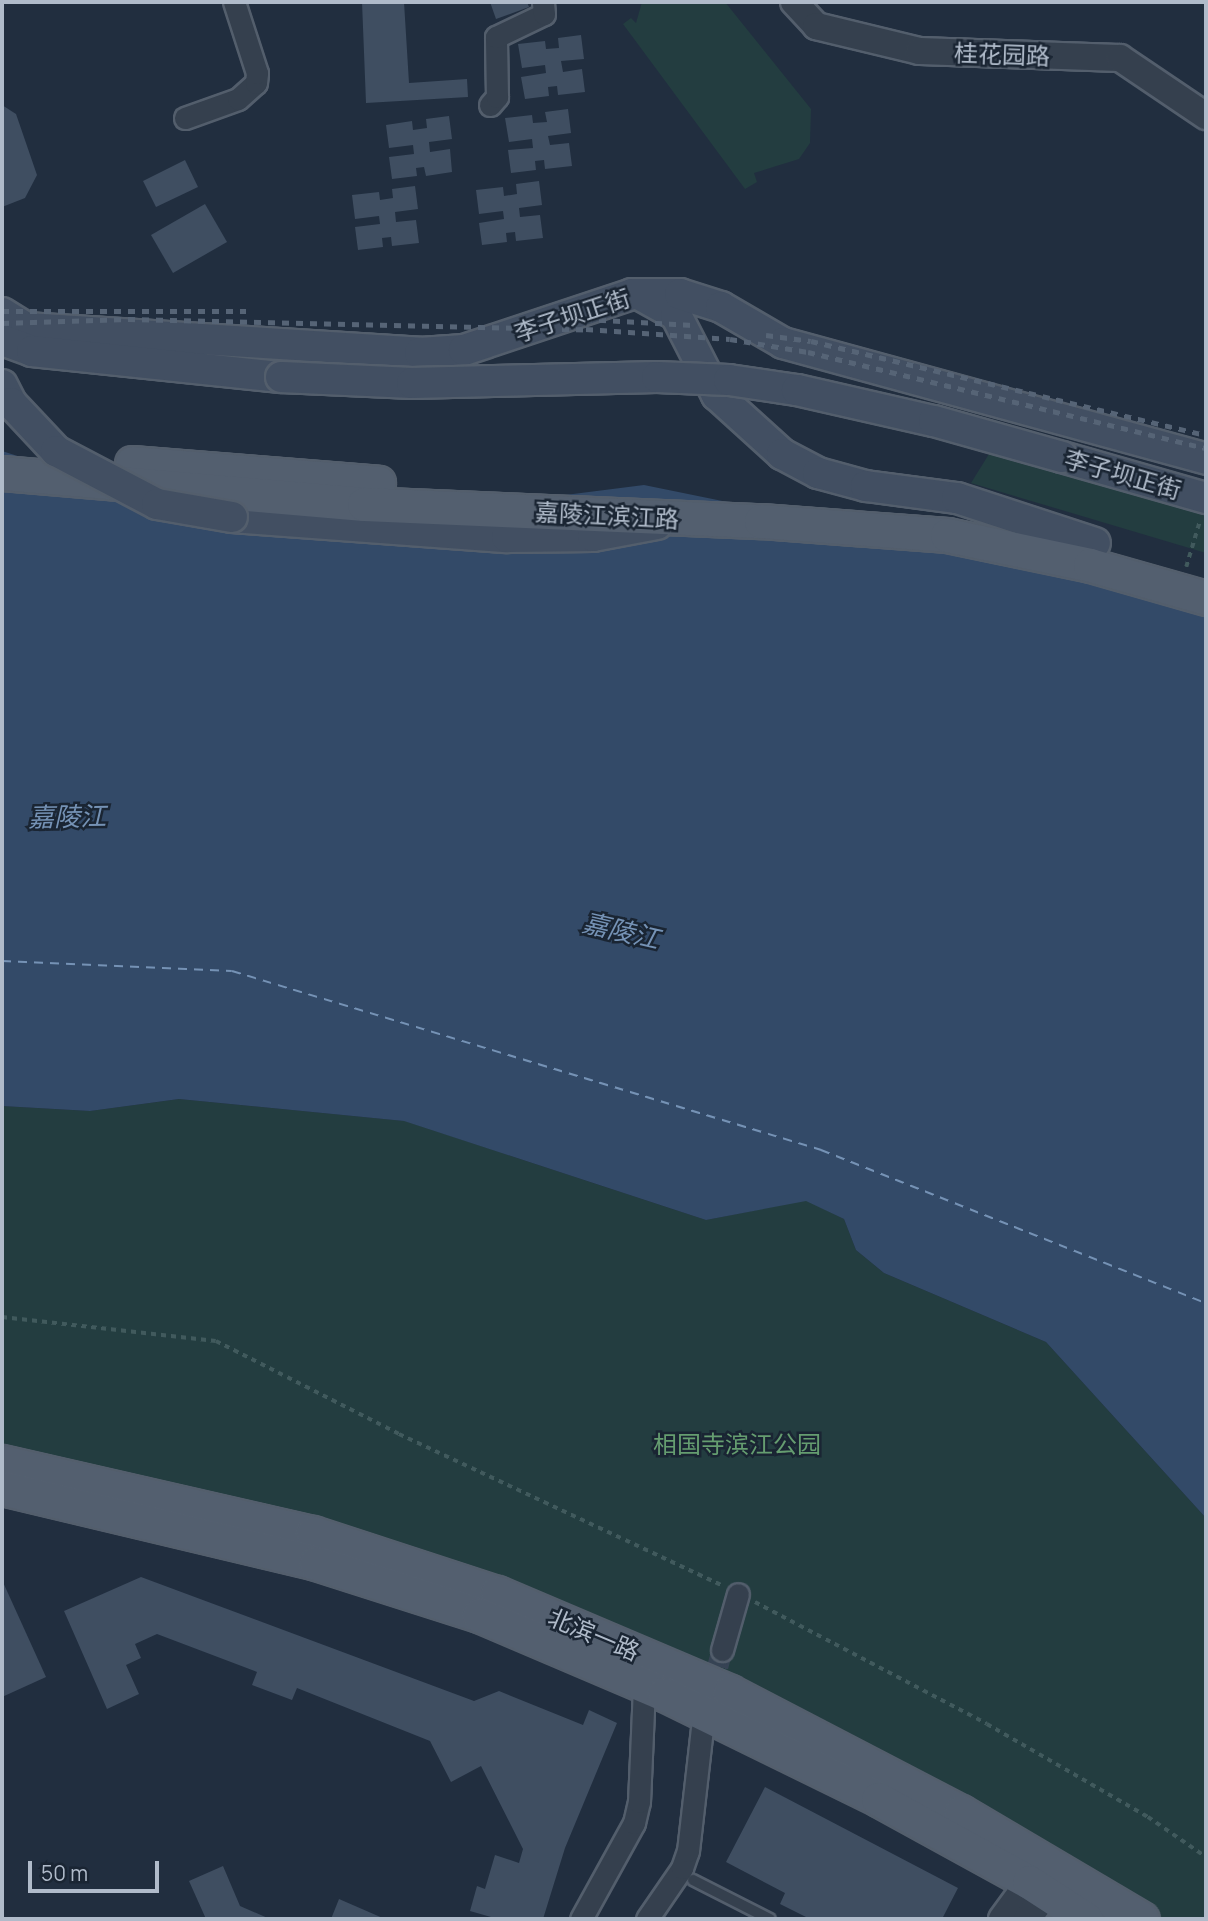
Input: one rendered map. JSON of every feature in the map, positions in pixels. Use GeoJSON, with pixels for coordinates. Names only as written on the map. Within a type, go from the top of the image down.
{"type":"FeatureCollection","features":[{"type":"Feature","properties":{"kind":"main road","name":"李子坝正街"},"geometry":{"type":"LineString","coordinates":[[2,313],[26,328],[421,353],[464,349],[632,294],[680,293],[721,307],[783,343],[1206,459]]}},
{"type":"Feature","properties":{"kind":"main road"},"geometry":{"type":"LineString","coordinates":[[632,294],[656,300],[676,315],[717,395],[782,454],[818,473],[866,486],[957,498],[1095,544]]}},
{"type":"Feature","properties":{"kind":"main road","name":"李子坝正街"},"geometry":{"type":"LineString","coordinates":[[2,340],[44,353],[281,377],[412,383],[657,376],[729,380],[909,416],[1206,498]]}},
{"type":"Feature","properties":{"kind":"main road"},"geometry":{"type":"LineString","coordinates":[[2,385],[12,403],[56,451],[157,504],[232,517],[507,537],[593,536],[687,519]]}},
{"type":"Feature","properties":{"kind":"main road","name":"嘉陵江滨江路"},"geometry":{"type":"LineString","coordinates":[[2,453],[380,483],[765,501],[954,519],[1095,544],[1196,572]]}},
{"type":"Feature","properties":{"kind":"main road","name":"嘉陵江滨江路"},"geometry":{"type":"LineString","coordinates":[[2,474],[364,505],[687,519],[947,535],[1090,565],[1206,598]]}},
{"type":"Feature","properties":{"kind":"main road","name":"北滨一路"},"geometry":{"type":"LineString","coordinates":[[2,1462],[313,1533],[497,1593],[730,1692],[961,1812],[1142,1919]]}},
{"type":"Feature","properties":{"kind":"main road","name":"北滨一路"},"geometry":{"type":"LineString","coordinates":[[2,1488],[316,1563],[479,1615],[644,1686],[878,1799],[1034,1898],[1086,1919]]}},
{"type":"Feature","properties":{"kind":"street"},"geometry":{"type":"LineString","coordinates":[[185,118],[237,99],[256,83],[257,73],[234,2]]}},
{"type":"Feature","properties":{"kind":"street"},"geometry":{"type":"LineString","coordinates":[[490,106],[497,97],[496,37],[544,14],[543,2]]}},
{"type":"Feature","properties":{"kind":"street","name":"桂花园路"},"geometry":{"type":"LineString","coordinates":[[794,2],[816,26],[919,51],[1120,58],[1206,116]]}},
{"type":"Feature","properties":{"kind":"street"},"geometry":{"type":"LineString","coordinates":[[722,1650],[738,1594]]}},
{"type":"Feature","properties":{"kind":"street"},"geometry":{"type":"LineString","coordinates":[[581,1919],[634,1823],[639,1802],[644,1686]]}},
{"type":"Feature","properties":{"kind":"street"},"geometry":{"type":"LineString","coordinates":[[647,1919],[682,1868],[688,1851],[702,1729]]}},
{"type":"Feature","properties":{"kind":"street"},"geometry":{"type":"LineString","coordinates":[[1002,1919],[1034,1898]]}},
{"type":"Feature","properties":{"kind":"lane"},"geometry":{"type":"LineString","coordinates":[[693,1880],[770,1919]]}},
{"type":"Feature","properties":{"kind":"path"},"geometry":{"type":"LineString","coordinates":[[1196,572],[1200,520],[1206,522]]}},
{"type":"Feature","properties":{"kind":"path"},"geometry":{"type":"LineString","coordinates":[[2,1317],[216,1341],[399,1434],[858,1652],[1148,1817],[1206,1857]]}},
{"type":"Feature","properties":{"kind":"green space"},"geometry":{"type":"Polygon","coordinates":[[[642,2],[725,2],[811,109],[810,143],[799,159],[754,173],[757,182],[745,189],[623,24],[631,18],[636,23],[642,2]]]}},
{"type":"Feature","properties":{"kind":"green space"},"geometry":{"type":"Polygon","coordinates":[[[989,454],[1206,508],[1206,553],[971,483],[989,454]]]}},
{"type":"Feature","properties":{"kind":"green space","name":"相国寺滨江公园"},"geometry":{"type":"Polygon","coordinates":[[[179,1099],[405,1121],[706,1220],[806,1200],[844,1219],[856,1250],[884,1273],[1046,1342],[1206,1518],[1206,1919],[1163,1919],[966,1802],[2,1453],[2,1106],[90,1111],[179,1099]]]}},
{"type":"Feature","properties":{"kind":"water","name":"嘉陵江"},"geometry":{"type":"Polygon","coordinates":[[[2,451],[260,534],[644,485],[1206,600],[1206,1518],[1046,1342],[884,1273],[856,1250],[844,1219],[806,1201],[706,1220],[404,1121],[179,1099],[90,1111],[2,1106],[2,451]]]}},
{"type":"Feature","properties":{"kind":"building"},"geometry":{"type":"Polygon","coordinates":[[[362,2],[404,2],[409,83],[467,79],[468,97],[366,103],[362,2]]]}},
{"type":"Feature","properties":{"kind":"building"},"geometry":{"type":"Polygon","coordinates":[[[490,2],[527,2],[529,7],[496,19],[490,2]]]}},
{"type":"Feature","properties":{"kind":"building"},"geometry":{"type":"Polygon","coordinates":[[[581,35],[584,59],[561,61],[563,72],[582,69],[585,92],[558,95],[557,86],[548,87],[549,96],[525,99],[521,77],[546,73],[545,65],[522,68],[518,44],[545,41],[546,49],[559,48],[558,38],[581,35]]]}},
{"type":"Feature","properties":{"kind":"building"},"geometry":{"type":"Polygon","coordinates":[[[2,105],[16,114],[37,175],[25,198],[2,207],[2,105]]]}},
{"type":"Feature","properties":{"kind":"building"},"geometry":{"type":"Polygon","coordinates":[[[568,109],[571,133],[548,136],[550,145],[569,143],[572,166],[545,169],[544,160],[535,161],[536,170],[511,173],[508,150],[533,148],[532,139],[509,142],[505,118],[532,115],[533,123],[547,122],[545,112],[568,109]]]}},
{"type":"Feature","properties":{"kind":"building"},"geometry":{"type":"Polygon","coordinates":[[[449,116],[452,139],[429,142],[430,152],[450,149],[452,172],[426,176],[424,167],[416,168],[417,176],[392,179],[389,157],[414,154],[413,145],[389,148],[386,125],[412,121],[413,130],[427,128],[426,119],[449,116]]]}},
{"type":"Feature","properties":{"kind":"building"},"geometry":{"type":"Polygon","coordinates":[[[185,160],[198,187],[156,207],[143,181],[185,160]]]}},
{"type":"Feature","properties":{"kind":"building"},"geometry":{"type":"Polygon","coordinates":[[[539,181],[542,205],[519,208],[520,217],[540,215],[543,238],[516,241],[515,232],[506,233],[507,242],[482,245],[479,223],[504,219],[503,211],[479,214],[476,190],[503,187],[504,196],[517,194],[516,184],[539,181]]]}},
{"type":"Feature","properties":{"kind":"building"},"geometry":{"type":"Polygon","coordinates":[[[415,186],[418,209],[395,212],[396,222],[416,220],[419,243],[392,246],[391,237],[382,238],[383,247],[358,250],[355,227],[380,224],[379,216],[355,219],[352,195],[379,192],[380,200],[393,198],[392,189],[415,186]]]}},
{"type":"Feature","properties":{"kind":"building"},"geometry":{"type":"Polygon","coordinates":[[[205,204],[227,242],[173,273],[151,235],[205,204]]]}},
{"type":"Feature","properties":{"kind":"building"},"geometry":{"type":"Polygon","coordinates":[[[141,1577],[474,1701],[499,1691],[583,1725],[589,1710],[617,1723],[565,1848],[543,1919],[498,1919],[470,1911],[477,1886],[485,1889],[495,1855],[519,1863],[523,1849],[481,1766],[451,1782],[430,1741],[297,1688],[292,1700],[252,1685],[257,1672],[157,1634],[135,1644],[141,1658],[126,1665],[139,1694],[107,1709],[64,1611],[141,1577]]]}},
{"type":"Feature","properties":{"kind":"building"},"geometry":{"type":"Polygon","coordinates":[[[2,1580],[46,1677],[2,1697],[2,1580]]]}},
{"type":"Feature","properties":{"kind":"building"},"geometry":{"type":"Polygon","coordinates":[[[765,1787],[958,1888],[942,1919],[810,1919],[780,1904],[785,1893],[726,1862],[765,1787]]]}},
{"type":"Feature","properties":{"kind":"building"},"geometry":{"type":"Polygon","coordinates":[[[223,1866],[240,1906],[270,1919],[206,1919],[189,1881],[223,1866]]]}},
{"type":"Feature","properties":{"kind":"building"},"geometry":{"type":"Polygon","coordinates":[[[339,1899],[385,1919],[331,1919],[339,1899]]]}},
{"type":"Feature","properties":{"kind":"ferry route"},"geometry":{"type":"LineString","coordinates":[[2,961],[232,971],[821,1150],[1206,1303]]}},
{"type":"Feature","properties":{"kind":"tunnel"},"geometry":{"type":"LineString","coordinates":[[710,1696],[722,1650]]}},
{"type":"Feature","properties":{"kind":"railway"},"geometry":{"type":"LineString","coordinates":[[2,311],[246,311]]}},
{"type":"Feature","properties":{"kind":"railway"},"geometry":{"type":"LineString","coordinates":[[2,323],[128,319],[586,329],[730,339],[808,352],[1206,448]]}},
{"type":"Feature","properties":{"kind":"railway"},"geometry":{"type":"LineString","coordinates":[[585,319],[693,325]]}},
{"type":"Feature","properties":{"kind":"railway"},"geometry":{"type":"LineString","coordinates":[[766,335],[811,341],[1206,435]]}}]}
